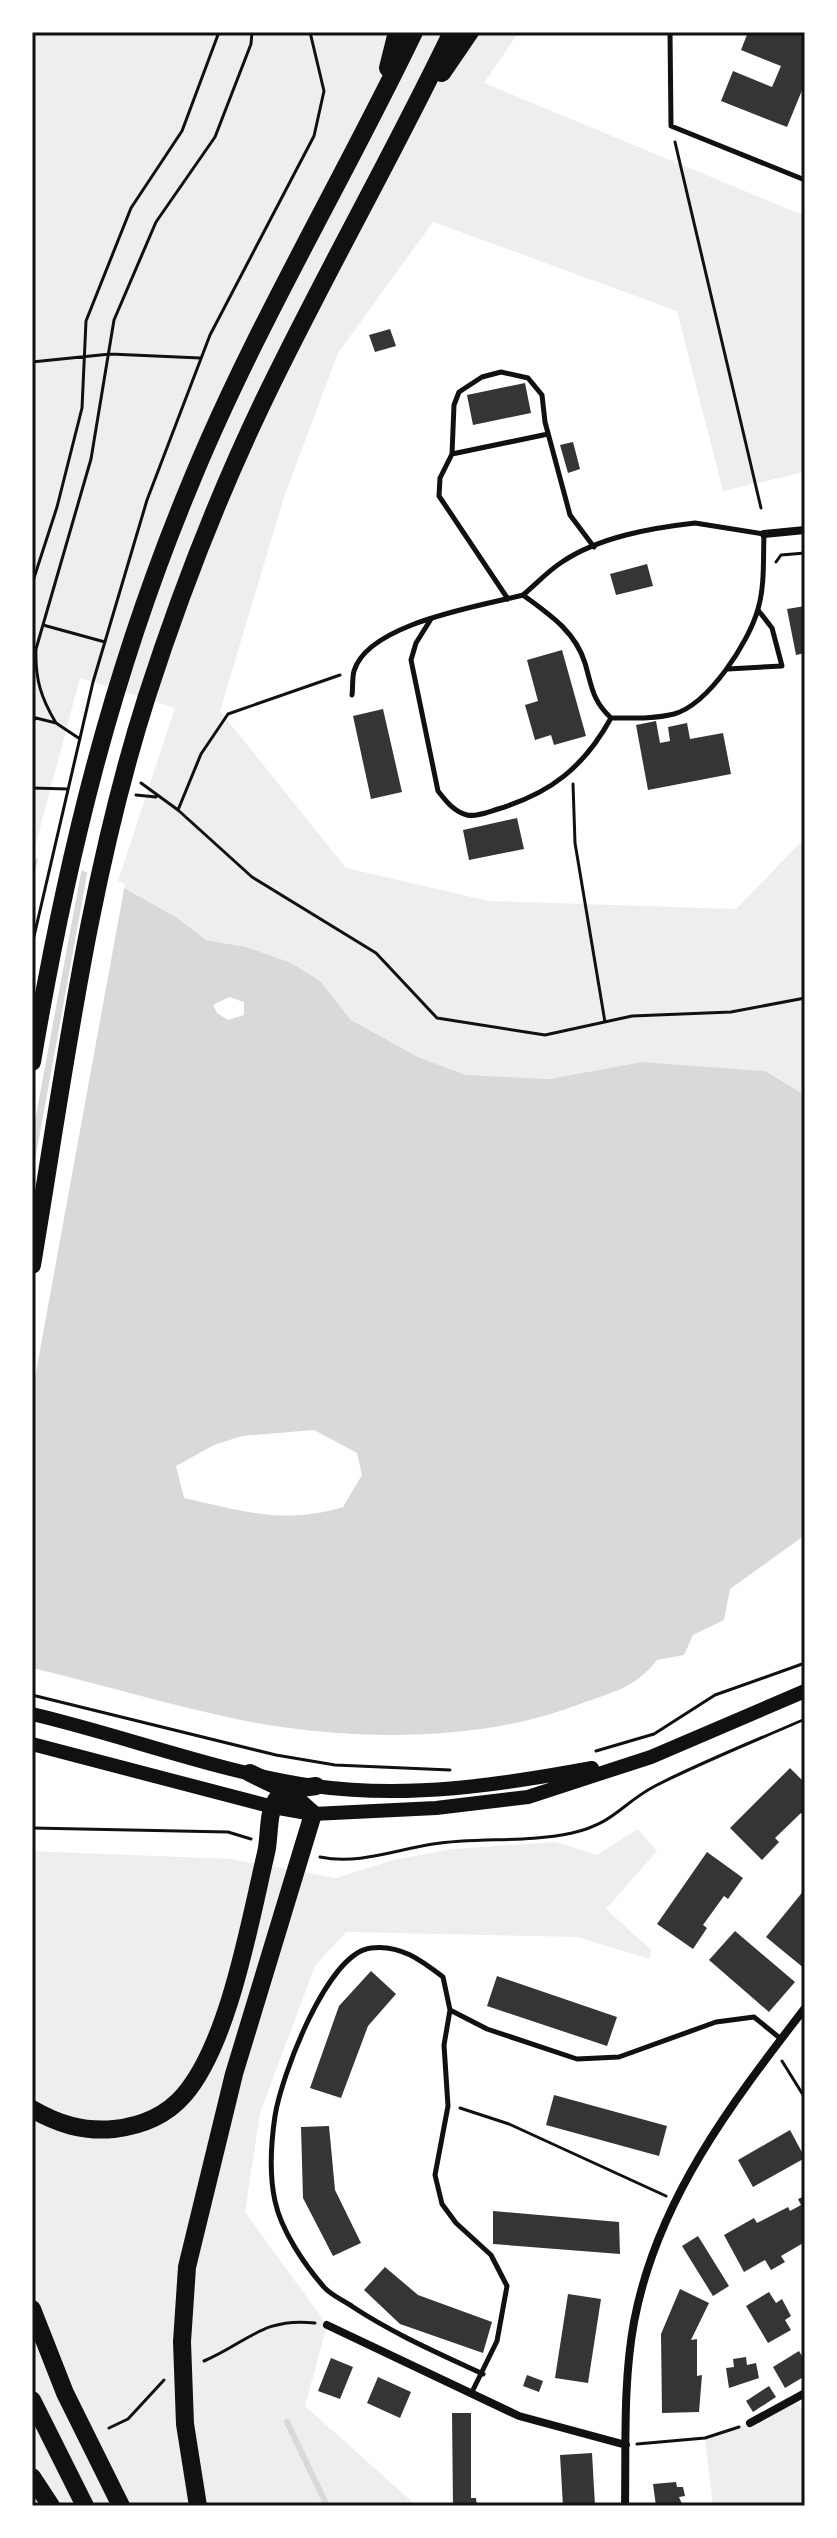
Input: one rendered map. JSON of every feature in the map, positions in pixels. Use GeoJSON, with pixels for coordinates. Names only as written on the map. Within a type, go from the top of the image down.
{"type":"FeatureCollection","features":[{"type":"Feature","properties":{"kind":"highway"},"geometry":{"type":"LineString","coordinates":[[380,102],[397,32]]}},
{"type":"Feature","properties":{"kind":"highway"},"geometry":{"type":"LineString","coordinates":[[32,1062],[56,920],[114,689],[166,545],[232,389],[414,32]]}},
{"type":"Feature","properties":{"kind":"highway"},"geometry":{"type":"LineString","coordinates":[[32,1265],[89,927],[114,817],[147,698],[203,543],[263,404],[452,32]]}},
{"type":"Feature","properties":{"kind":"highway"},"geometry":{"type":"LineString","coordinates":[[411,117],[470,32]]}},
{"type":"Feature","properties":{"kind":"highway"},"geometry":{"type":"LineString","coordinates":[[198,2506],[184,2411],[182,2342],[187,2267],[234,2074],[313,1814],[287,1791],[250,1773]]}},
{"type":"Feature","properties":{"kind":"highway"},"geometry":{"type":"LineString","coordinates":[[32,2109],[79,2129],[103,2130],[133,2126],[158,2116],[182,2098],[201,2072],[221,2024],[269,1844],[277,1797],[287,1791],[316,1786]]}},
{"type":"Feature","properties":{"kind":"highway"},"geometry":{"type":"LineString","coordinates":[[32,2309],[65,2393],[121,2506]]}},
{"type":"Feature","properties":{"kind":"highway"},"geometry":{"type":"LineString","coordinates":[[32,2400],[85,2506]]}},
{"type":"Feature","properties":{"kind":"highway"},"geometry":{"type":"LineString","coordinates":[[32,2477],[51,2506]]}},
{"type":"Feature","properties":{"kind":"main road"},"geometry":{"type":"LineString","coordinates":[[32,1744],[273,1807],[313,1814],[436,1808],[528,1797],[651,1757],[805,1691]]}},
{"type":"Feature","properties":{"kind":"main road"},"geometry":{"type":"LineString","coordinates":[[32,1714],[250,1773],[316,1786],[435,1792],[651,1757]]}},
{"type":"Feature","properties":{"kind":"street"},"geometry":{"type":"LineString","coordinates":[[764,534],[805,530]]}},
{"type":"Feature","properties":{"kind":"street"},"geometry":{"type":"LineString","coordinates":[[625,2506],[628,2373],[634,2323],[646,2272],[675,2200],[710,2134],[805,2008]]}},
{"type":"Feature","properties":{"kind":"street"},"geometry":{"type":"LineString","coordinates":[[327,2325],[519,2416],[626,2445]]}},
{"type":"Feature","properties":{"kind":"street"},"geometry":{"type":"LineString","coordinates":[[750,2423],[805,2393]]}},
{"type":"Feature","properties":{"kind":"lane"},"geometry":{"type":"LineString","coordinates":[[670,32],[671,126],[694,132],[805,180]]}},
{"type":"Feature","properties":{"kind":"lane"},"geometry":{"type":"LineString","coordinates":[[508,599],[439,496],[440,478],[452,454],[454,405],[459,392],[482,377],[501,372],[528,378],[536,384],[542,395],[570,515],[594,547]]}},
{"type":"Feature","properties":{"kind":"lane"},"geometry":{"type":"LineString","coordinates":[[452,454],[549,434]]}},
{"type":"Feature","properties":{"kind":"lane"},"geometry":{"type":"LineString","coordinates":[[352,695],[354,670],[370,648],[395,633],[431,619],[523,595],[563,562],[594,547],[625,536],[695,523],[764,534],[758,610],[727,669],[703,695],[677,713],[611,718]]}},
{"type":"Feature","properties":{"kind":"lane"},"geometry":{"type":"LineString","coordinates":[[523,595],[563,624],[585,662],[590,691],[611,718]]}},
{"type":"Feature","properties":{"kind":"lane"},"geometry":{"type":"LineString","coordinates":[[727,669],[782,666],[772,628],[758,610]]}},
{"type":"Feature","properties":{"kind":"lane"},"geometry":{"type":"LineString","coordinates":[[431,619],[416,643],[411,660],[438,791],[451,808],[468,815],[535,797],[572,770],[600,739],[611,718]]}},
{"type":"Feature","properties":{"kind":"lane"},"geometry":{"type":"LineString","coordinates":[[470,2394],[483,2374],[497,2341],[507,2286],[491,2255],[456,2223],[442,2204],[435,2175],[448,2106],[444,2045],[450,2010],[443,1977],[416,1956],[393,1949],[369,1947],[346,1960],[307,2023],[275,2112],[271,2153],[275,2202],[291,2238],[324,2288],[394,2334],[483,2374]]}},
{"type":"Feature","properties":{"kind":"lane"},"geometry":{"type":"LineString","coordinates":[[450,2010],[487,2029],[577,2059],[619,2057],[716,2022],[754,2017],[781,2039]]}},
{"type":"Feature","properties":{"kind":"path"},"geometry":{"type":"LineString","coordinates":[[32,584],[57,507],[82,408],[86,321],[131,208],[182,131],[219,32]]}},
{"type":"Feature","properties":{"kind":"path"},"geometry":{"type":"LineString","coordinates":[[56,723],[42,700],[35,675],[41,624],[91,459],[114,320],[156,222],[215,137],[251,44],[252,32]]}},
{"type":"Feature","properties":{"kind":"path"},"geometry":{"type":"LineString","coordinates":[[32,945],[93,682],[147,500],[200,358],[314,136],[324,91],[310,32]]}},
{"type":"Feature","properties":{"kind":"path"},"geometry":{"type":"LineString","coordinates":[[671,126],[761,508]]}},
{"type":"Feature","properties":{"kind":"path"},"geometry":{"type":"LineString","coordinates":[[32,362],[86,359],[110,354],[200,358]]}},
{"type":"Feature","properties":{"kind":"path"},"geometry":{"type":"LineString","coordinates":[[763,577],[781,555],[805,553]]}},
{"type":"Feature","properties":{"kind":"path"},"geometry":{"type":"LineString","coordinates":[[41,624],[105,642]]}},
{"type":"Feature","properties":{"kind":"path"},"geometry":{"type":"LineString","coordinates":[[178,810],[201,754],[228,714],[354,670]]}},
{"type":"Feature","properties":{"kind":"path"},"geometry":{"type":"LineString","coordinates":[[32,738],[33,718],[56,723],[92,748]]}},
{"type":"Feature","properties":{"kind":"path"},"geometry":{"type":"LineString","coordinates":[[572,770],[575,843],[605,1022]]}},
{"type":"Feature","properties":{"kind":"path"},"geometry":{"type":"LineString","coordinates":[[137,781],[178,810],[252,877],[376,953],[437,1018],[545,1035],[632,1016],[731,1012],[805,998]]}},
{"type":"Feature","properties":{"kind":"path"},"geometry":{"type":"LineString","coordinates":[[595,1751],[654,1734],[715,1695],[805,1663]]}},
{"type":"Feature","properties":{"kind":"path"},"geometry":{"type":"LineString","coordinates":[[32,1695],[276,1755],[348,1766],[415,1771],[455,1770]]}},
{"type":"Feature","properties":{"kind":"path"},"geometry":{"type":"LineString","coordinates":[[773,2048],[805,2098]]}},
{"type":"Feature","properties":{"kind":"path"},"geometry":{"type":"LineString","coordinates":[[448,2106],[480,2112],[509,2124],[675,2200]]}},
{"type":"Feature","properties":{"kind":"path"},"geometry":{"type":"LineString","coordinates":[[204,2361],[256,2332],[287,2320],[327,2325]]}},
{"type":"Feature","properties":{"kind":"path"},"geometry":{"type":"LineString","coordinates":[[109,2428],[128,2419],[149,2393],[171,2376]]}},
{"type":"Feature","properties":{"kind":"path"},"geometry":{"type":"LineString","coordinates":[[626,2445],[667,2444],[705,2438],[750,2423]]}},
{"type":"Feature","properties":{"kind":"shaded area"},"geometry":{"type":"Polygon","coordinates":[[[32,32],[519,32],[484,83],[805,216],[805,472],[723,491],[677,311],[433,222],[338,353],[284,497],[220,711],[346,868],[489,901],[736,909],[805,838],[805,1095],[765,1071],[642,1062],[549,1079],[466,1075],[418,1057],[351,1020],[320,981],[246,947],[206,940],[176,917],[117,884],[175,708],[80,678],[32,858],[32,32]]]}},
{"type":"Feature","properties":{"kind":"shaded area"},"geometry":{"type":"Polygon","coordinates":[[[32,858],[65,864],[117,884],[176,917],[206,940],[246,947],[291,963],[320,981],[351,1020],[418,1057],[466,1075],[549,1079],[642,1062],[765,1071],[805,1095],[805,1535],[730,1589],[724,1620],[693,1635],[684,1655],[657,1660],[623,1688],[543,1716],[464,1731],[382,1735],[301,1730],[262,1724],[32,1668],[32,858]],[[229,997],[213,1005],[217,1013],[228,1020],[244,1015],[244,1002],[229,997]],[[314,1430],[242,1436],[214,1445],[176,1466],[184,1498],[263,1514],[301,1515],[343,1507],[362,1475],[357,1453],[314,1430]]]}},
{"type":"Feature","properties":{"kind":"shaded area"},"geometry":{"type":"Polygon","coordinates":[[[638,1829],[657,1851],[606,1909],[651,1950],[650,1959],[577,1937],[346,1932],[315,1966],[260,2113],[245,2212],[327,2325],[305,2406],[417,2506],[32,2506],[32,1851],[231,1859],[336,1878],[393,1860],[452,1849],[556,1842],[597,1855],[638,1829]]]}},
{"type":"Feature","properties":{"kind":"shaded area"},"geometry":{"type":"Polygon","coordinates":[[[794,2399],[805,2414],[805,2506],[713,2506],[705,2438],[750,2423],[794,2399]]]}},
{"type":"Feature","properties":{"kind":"pier"},"geometry":{"type":"Polygon","coordinates":[[[39,855],[82,867],[32,1137],[32,884],[39,855]]]}},
{"type":"Feature","properties":{"kind":"pier"},"geometry":{"type":"Polygon","coordinates":[[[88,869],[125,884],[32,1394],[32,1177],[88,869]]]}},
{"type":"Feature","properties":{"kind":"building"},"geometry":{"type":"Polygon","coordinates":[[[748,32],[793,35],[794,32],[805,32],[805,83],[787,127],[721,101],[733,71],[772,87],[781,66],[741,50],[748,32]]]}},
{"type":"Feature","properties":{"kind":"building"},"geometry":{"type":"Polygon","coordinates":[[[390,329],[396,346],[375,352],[369,335],[390,329]]]}},
{"type":"Feature","properties":{"kind":"building"},"geometry":{"type":"Polygon","coordinates":[[[525,383],[531,413],[473,425],[467,395],[525,383]]]}},
{"type":"Feature","properties":{"kind":"building"},"geometry":{"type":"Polygon","coordinates":[[[573,442],[580,469],[568,473],[560,445],[573,442]]]}},
{"type":"Feature","properties":{"kind":"building"},"geometry":{"type":"Polygon","coordinates":[[[647,564],[653,586],[616,595],[610,574],[647,564]]]}},
{"type":"Feature","properties":{"kind":"building"},"geometry":{"type":"Polygon","coordinates":[[[805,606],[805,653],[796,655],[787,609],[805,606]]]}},
{"type":"Feature","properties":{"kind":"building"},"geometry":{"type":"Polygon","coordinates":[[[562,650],[586,736],[554,745],[551,735],[535,740],[525,705],[538,701],[527,660],[562,650]]]}},
{"type":"Feature","properties":{"kind":"building"},"geometry":{"type":"Polygon","coordinates":[[[383,709],[402,792],[371,799],[353,716],[383,709]]]}},
{"type":"Feature","properties":{"kind":"building"},"geometry":{"type":"Polygon","coordinates":[[[656,721],[660,743],[670,741],[668,727],[687,723],[690,739],[723,733],[731,774],[648,790],[636,725],[656,721]]]}},
{"type":"Feature","properties":{"kind":"building"},"geometry":{"type":"Polygon","coordinates":[[[517,818],[524,849],[469,860],[463,830],[517,818]]]}},
{"type":"Feature","properties":{"kind":"building"},"geometry":{"type":"Polygon","coordinates":[[[790,1768],[805,1783],[805,1817],[801,1813],[775,1838],[779,1842],[762,1860],[730,1828],[790,1768]]]}},
{"type":"Feature","properties":{"kind":"building"},"geometry":{"type":"Polygon","coordinates":[[[707,1852],[743,1878],[728,1899],[724,1896],[703,1925],[707,1928],[693,1949],[657,1924],[707,1852]]]}},
{"type":"Feature","properties":{"kind":"building"},"geometry":{"type":"Polygon","coordinates":[[[805,1889],[805,1969],[766,1937],[805,1889]]]}},
{"type":"Feature","properties":{"kind":"building"},"geometry":{"type":"Polygon","coordinates":[[[735,1931],[795,1982],[769,2012],[709,1960],[735,1931]]]}},
{"type":"Feature","properties":{"kind":"building"},"geometry":{"type":"Polygon","coordinates":[[[371,1971],[396,1994],[368,2026],[341,2098],[310,2088],[339,2006],[371,1971]]]}},
{"type":"Feature","properties":{"kind":"building"},"geometry":{"type":"Polygon","coordinates":[[[497,1976],[617,2017],[607,2046],[487,2006],[497,1976]]]}},
{"type":"Feature","properties":{"kind":"building"},"geometry":{"type":"Polygon","coordinates":[[[554,2095],[667,2126],[659,2156],[546,2125],[554,2095]]]}},
{"type":"Feature","properties":{"kind":"building"},"geometry":{"type":"Polygon","coordinates":[[[329,2126],[335,2190],[361,2243],[333,2256],[303,2198],[301,2127],[329,2126]]]}},
{"type":"Feature","properties":{"kind":"building"},"geometry":{"type":"Polygon","coordinates":[[[790,2130],[805,2158],[753,2187],[738,2160],[790,2130]]]}},
{"type":"Feature","properties":{"kind":"building"},"geometry":{"type":"Polygon","coordinates":[[[805,2196],[805,2242],[781,2256],[785,2262],[771,2270],[765,2260],[744,2272],[724,2235],[754,2218],[757,2223],[788,2207],[790,2211],[801,2205],[798,2199],[805,2196]]]}},
{"type":"Feature","properties":{"kind":"building"},"geometry":{"type":"Polygon","coordinates":[[[493,2211],[619,2222],[620,2254],[493,2244],[493,2211]]]}},
{"type":"Feature","properties":{"kind":"building"},"geometry":{"type":"Polygon","coordinates":[[[698,2236],[729,2286],[713,2296],[682,2246],[698,2236]]]}},
{"type":"Feature","properties":{"kind":"building"},"geometry":{"type":"Polygon","coordinates":[[[385,2267],[418,2295],[492,2322],[483,2353],[400,2324],[364,2290],[385,2267]]]}},
{"type":"Feature","properties":{"kind":"building"},"geometry":{"type":"Polygon","coordinates":[[[680,2289],[709,2303],[691,2340],[697,2339],[697,2376],[702,2375],[699,2412],[662,2413],[661,2334],[680,2289]]]}},
{"type":"Feature","properties":{"kind":"building"},"geometry":{"type":"Polygon","coordinates":[[[769,2292],[776,2303],[782,2299],[791,2316],[785,2320],[791,2330],[768,2343],[746,2306],[769,2292]]]}},
{"type":"Feature","properties":{"kind":"building"},"geometry":{"type":"Polygon","coordinates":[[[568,2294],[601,2299],[588,2383],[555,2378],[568,2294]]]}},
{"type":"Feature","properties":{"kind":"building"},"geometry":{"type":"Polygon","coordinates":[[[799,2351],[805,2361],[805,2376],[785,2388],[773,2367],[799,2351]]]}},
{"type":"Feature","properties":{"kind":"building"},"geometry":{"type":"Polygon","coordinates":[[[746,2357],[747,2365],[756,2363],[759,2378],[729,2388],[726,2368],[734,2367],[733,2359],[746,2357]]]}},
{"type":"Feature","properties":{"kind":"building"},"geometry":{"type":"Polygon","coordinates":[[[331,2358],[353,2367],[340,2399],[318,2391],[331,2358]]]}},
{"type":"Feature","properties":{"kind":"building"},"geometry":{"type":"Polygon","coordinates":[[[527,2375],[543,2381],[539,2392],[523,2386],[527,2375]]]}},
{"type":"Feature","properties":{"kind":"building"},"geometry":{"type":"Polygon","coordinates":[[[378,2377],[411,2392],[400,2418],[367,2403],[378,2377]]]}},
{"type":"Feature","properties":{"kind":"building"},"geometry":{"type":"Polygon","coordinates":[[[769,2386],[776,2397],[753,2412],[746,2401],[769,2386]]]}},
{"type":"Feature","properties":{"kind":"building"},"geometry":{"type":"Polygon","coordinates":[[[452,2413],[471,2413],[471,2498],[476,2498],[477,2506],[453,2506],[452,2413]]]}},
{"type":"Feature","properties":{"kind":"building"},"geometry":{"type":"Polygon","coordinates":[[[592,2453],[595,2506],[563,2506],[560,2455],[592,2453]]]}},
{"type":"Feature","properties":{"kind":"building"},"geometry":{"type":"Polygon","coordinates":[[[676,2482],[677,2487],[683,2487],[685,2496],[679,2497],[682,2504],[656,2506],[653,2484],[676,2482]]]}},
{"type":"Feature","properties":{"kind":"waterway"},"geometry":{"type":"LineString","coordinates":[[287,2422],[327,2506]]}}]}
